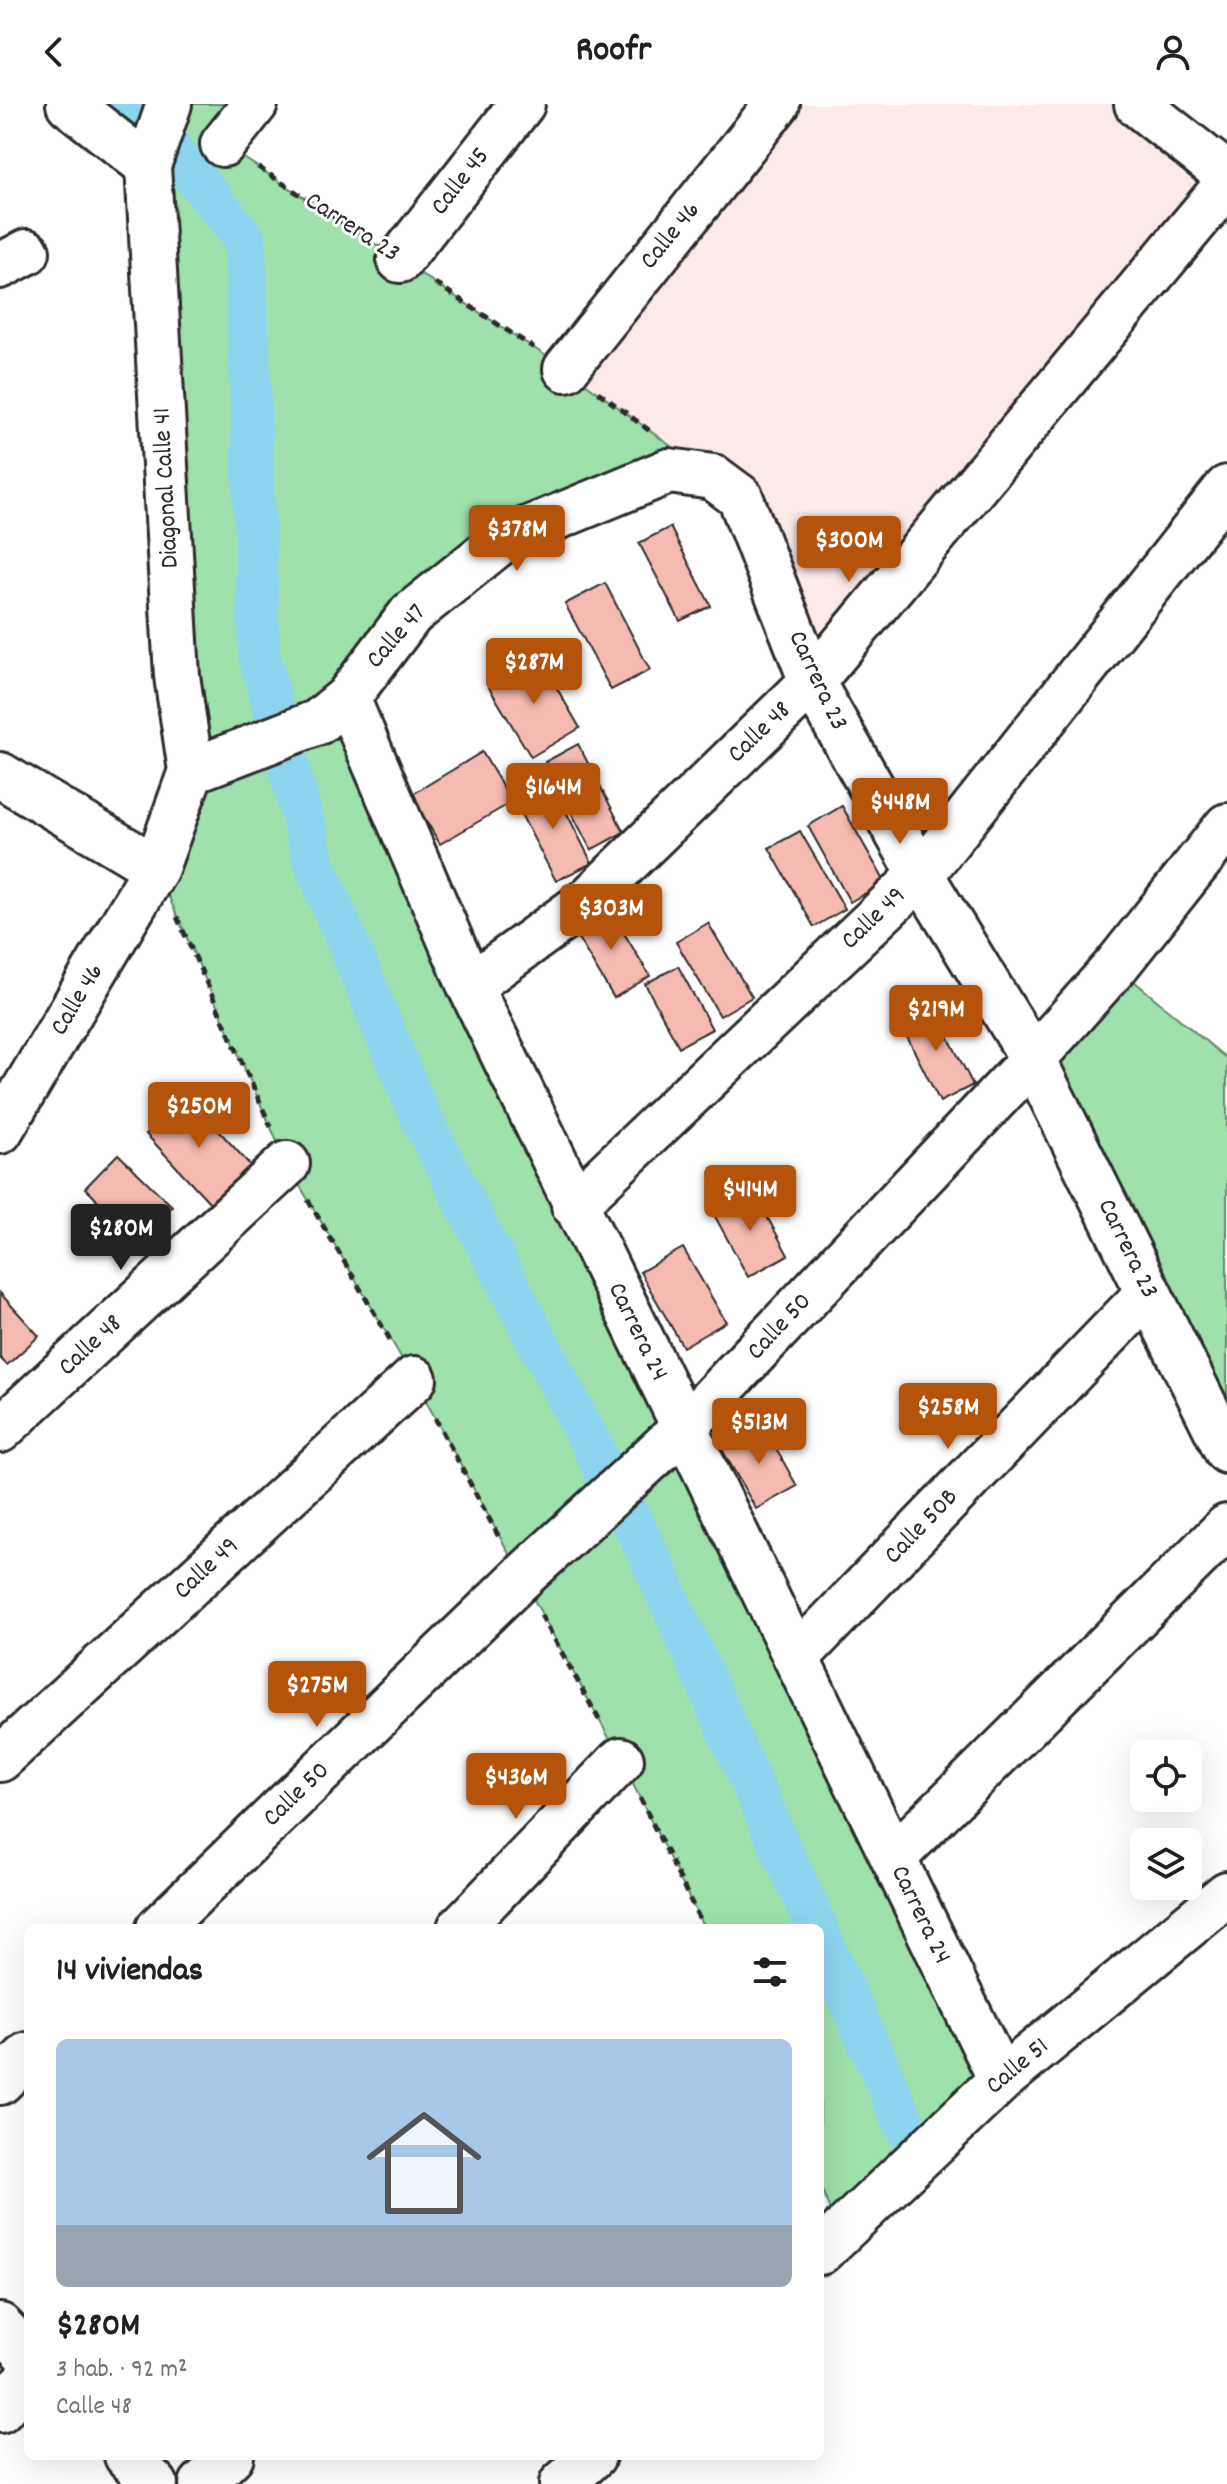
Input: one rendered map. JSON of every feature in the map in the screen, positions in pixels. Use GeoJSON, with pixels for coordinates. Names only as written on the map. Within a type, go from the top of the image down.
{"type":"FeatureCollection","features":[{"type":"Feature","properties":{"kind":"street"},"geometry":{"type":"LineString","coordinates":[[69,104],[148,166]]}},
{"type":"Feature","properties":{"kind":"street","name":"Diagonal Calle 41"},"geometry":{"type":"LineString","coordinates":[[156,868],[191,771],[177,676],[148,166],[169,104]]}},
{"type":"Feature","properties":{"kind":"street"},"geometry":{"type":"LineString","coordinates":[[223,144],[255,104]]}},
{"type":"Feature","properties":{"kind":"street","name":"Calle 45"},"geometry":{"type":"LineString","coordinates":[[400,260],[522,104]]}},
{"type":"Feature","properties":{"kind":"street","name":"Calle 46"},"geometry":{"type":"LineString","coordinates":[[566,369],[777,104]]}},
{"type":"Feature","properties":{"kind":"street"},"geometry":{"type":"LineString","coordinates":[[1137,104],[1227,175]]}},
{"type":"Feature","properties":{"kind":"street","name":"Calle 48"},"geometry":{"type":"LineString","coordinates":[[470,986],[587,901],[812,682],[1227,184]]}},
{"type":"Feature","properties":{"kind":"street","name":"Calle 47"},"geometry":{"type":"LineString","coordinates":[[332,710],[411,614],[504,539],[669,471],[713,477]]}},
{"type":"Feature","properties":{"kind":"street","name":"Carrera 23"},"geometry":{"type":"LineString","coordinates":[[713,477],[740,497],[812,682],[921,875],[1033,1059],[1227,1451]]}},
{"type":"Feature","properties":{"kind":"street","name":"Calle 49"},"geometry":{"type":"LineString","coordinates":[[574,1205],[921,875],[1227,488]]}},
{"type":"Feature","properties":{"kind":"street"},"geometry":{"type":"LineString","coordinates":[[191,771],[332,710]]}},
{"type":"Feature","properties":{"kind":"street","name":"Carrera 24"},"geometry":{"type":"LineString","coordinates":[[332,710],[470,986],[1001,2080]]}},
{"type":"Feature","properties":{"kind":"street"},"geometry":{"type":"LineString","coordinates":[[0,775],[156,868]]}},
{"type":"Feature","properties":{"kind":"street","name":"Calle 50"},"geometry":{"type":"LineString","coordinates":[[163,1924],[521,1578],[684,1428],[1033,1059],[1116,966],[1227,826]]}},
{"type":"Feature","properties":{"kind":"street","name":"Calle 46"},"geometry":{"type":"LineString","coordinates":[[0,1131],[156,868]]}},
{"type":"Feature","properties":{"kind":"street","name":"Calle 48"},"geometry":{"type":"LineString","coordinates":[[0,1430],[287,1164]]}},
{"type":"Feature","properties":{"kind":"street","name":"Calle 50B"},"geometry":{"type":"LineString","coordinates":[[796,1658],[1148,1293]]}},
{"type":"Feature","properties":{"kind":"street","name":"Calle 49"},"geometry":{"type":"LineString","coordinates":[[0,1759],[414,1379]]}},
{"type":"Feature","properties":{"kind":"street"},"geometry":{"type":"LineString","coordinates":[[893,1858],[1227,1527]]}},
{"type":"Feature","properties":{"kind":"street"},"geometry":{"type":"LineString","coordinates":[[464,1924],[621,1760]]}},
{"type":"Feature","properties":{"kind":"street","name":"Calle 51"},"geometry":{"type":"LineString","coordinates":[[824,2248],[1001,2080],[1227,1894]]}},
{"type":"Feature","properties":{"kind":"street"},"geometry":{"type":"LineString","coordinates":[[0,2082],[24,2059]]}},
{"type":"Feature","properties":{"kind":"street"},"geometry":{"type":"LineString","coordinates":[[0,2326],[24,2351]]}},
{"type":"Feature","properties":{"kind":"street"},"geometry":{"type":"LineString","coordinates":[[0,2410],[24,2383]]}},
{"type":"Feature","properties":{"kind":"street"},"geometry":{"type":"LineString","coordinates":[[131,2460],[155,2484]]}},
{"type":"Feature","properties":{"kind":"street"},"geometry":{"type":"LineString","coordinates":[[202,2484],[227,2460]]}},
{"type":"Feature","properties":{"kind":"street"},"geometry":{"type":"LineString","coordinates":[[562,2484],[589,2460]]}},
{"type":"Feature","properties":{"kind":"path","name":"Carrera 23"},"geometry":{"type":"LineString","coordinates":[[223,144],[566,369],[713,477]]}},
{"type":"Feature","properties":{"kind":"path"},"geometry":{"type":"LineString","coordinates":[[156,868],[287,1164],[414,1379],[521,1578]]}},
{"type":"Feature","properties":{"kind":"shaded area"},"geometry":{"type":"Polygon","coordinates":[[[777,104],[1137,104],[1227,175],[812,682],[740,497],[566,369],[777,104]]]}},
{"type":"Feature","properties":{"kind":"green space"},"geometry":{"type":"Polygon","coordinates":[[[169,104],[255,104],[224,145],[566,369],[713,477],[504,539],[347,698],[995,2080],[836,2224],[824,2196],[824,1924],[702,1924],[621,1760],[414,1379],[287,1164],[156,868],[177,676],[169,104]]]}},
{"type":"Feature","properties":{"kind":"green space"},"geometry":{"type":"Polygon","coordinates":[[[1116,966],[1227,1059],[1227,1451],[1033,1059],[1116,966]]]}},
{"type":"Feature","properties":{"kind":"building"},"geometry":{"type":"Polygon","coordinates":[[[670,527],[711,606],[680,621],[639,543],[670,527]]]}},
{"type":"Feature","properties":{"kind":"building"},"geometry":{"type":"Polygon","coordinates":[[[605,583],[650,670],[611,690],[565,604],[605,583]]]}},
{"type":"Feature","properties":{"kind":"building"},"geometry":{"type":"Polygon","coordinates":[[[537,654],[580,728],[531,757],[487,684],[537,654]]]}},
{"type":"Feature","properties":{"kind":"building"},"geometry":{"type":"Polygon","coordinates":[[[578,744],[624,832],[591,850],[545,762],[578,744]]]}},
{"type":"Feature","properties":{"kind":"building"},"geometry":{"type":"Polygon","coordinates":[[[482,752],[512,802],[440,844],[411,795],[482,752]]]}},
{"type":"Feature","properties":{"kind":"building"},"geometry":{"type":"Polygon","coordinates":[[[550,780],[592,863],[556,881],[513,799],[550,780]]]}},
{"type":"Feature","properties":{"kind":"building"},"geometry":{"type":"Polygon","coordinates":[[[842,806],[885,882],[850,902],[808,826],[842,806]]]}},
{"type":"Feature","properties":{"kind":"building"},"geometry":{"type":"Polygon","coordinates":[[[800,831],[845,909],[814,927],[769,848],[800,831]]]}},
{"type":"Feature","properties":{"kind":"building"},"geometry":{"type":"Polygon","coordinates":[[[608,907],[650,976],[614,998],[572,928],[608,907]]]}},
{"type":"Feature","properties":{"kind":"building"},"geometry":{"type":"Polygon","coordinates":[[[708,923],[752,997],[720,1016],[676,942],[708,923]]]}},
{"type":"Feature","properties":{"kind":"building"},"geometry":{"type":"Polygon","coordinates":[[[678,966],[712,1029],[679,1047],[645,984],[678,966]]]}},
{"type":"Feature","properties":{"kind":"building"},"geometry":{"type":"Polygon","coordinates":[[[931,1003],[973,1085],[940,1102],[899,1021],[931,1003]]]}},
{"type":"Feature","properties":{"kind":"building"},"geometry":{"type":"Polygon","coordinates":[[[187,1096],[252,1167],[212,1205],[146,1134],[187,1096]]]}},
{"type":"Feature","properties":{"kind":"building"},"geometry":{"type":"Polygon","coordinates":[[[118,1154],[172,1206],[139,1241],[85,1188],[118,1154]]]}},
{"type":"Feature","properties":{"kind":"building"},"geometry":{"type":"Polygon","coordinates":[[[752,1189],[788,1255],[748,1277],[712,1211],[752,1189]]]}},
{"type":"Feature","properties":{"kind":"building"},"geometry":{"type":"Polygon","coordinates":[[[683,1248],[726,1322],[683,1347],[640,1272],[683,1248]]]}},
{"type":"Feature","properties":{"kind":"building"},"geometry":{"type":"Polygon","coordinates":[[[0,1293],[39,1336],[7,1365],[0,1358],[0,1293]]]}},
{"type":"Feature","properties":{"kind":"building"},"geometry":{"type":"Polygon","coordinates":[[[761,1422],[797,1486],[756,1509],[720,1446],[761,1422]]]}},
{"type":"Feature","properties":{"kind":"waterway"},"geometry":{"type":"LineString","coordinates":[[130,104],[139,110],[245,239],[259,655],[314,862],[420,1116],[649,1555],[815,1924]]}},
{"type":"Feature","properties":{"kind":"waterway"},"geometry":{"type":"LineString","coordinates":[[824,1945],[919,2156]]}}]}
